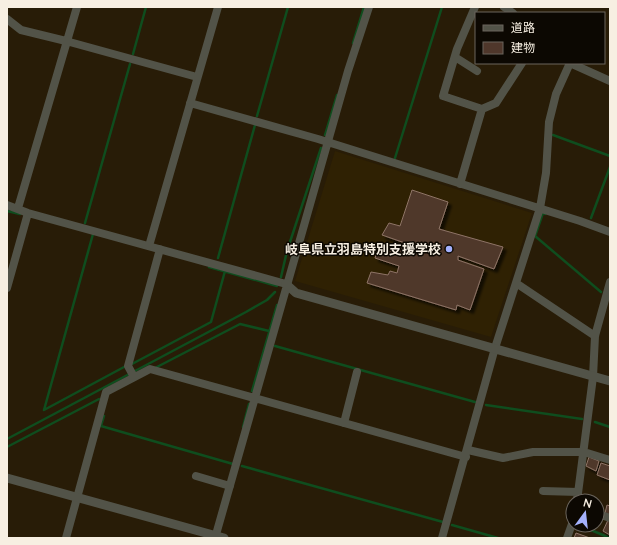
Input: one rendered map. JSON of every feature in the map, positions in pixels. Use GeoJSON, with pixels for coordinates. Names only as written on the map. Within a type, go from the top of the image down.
{"type":"FeatureCollection","features":[{"type":"Feature","properties":{"kind":"street"},"geometry":{"type":"LineString","coordinates":[[18,208],[77,7]]}},
{"type":"Feature","properties":{"kind":"street"},"geometry":{"type":"LineString","coordinates":[[149,246],[218,7]]}},
{"type":"Feature","properties":{"kind":"street"},"geometry":{"type":"LineString","coordinates":[[7,478],[218,537],[230,486],[286,284],[329,143],[348,71],[369,7]]}},
{"type":"Feature","properties":{"kind":"street"},"geometry":{"type":"LineString","coordinates":[[475,7],[455,57],[443,96],[482,109],[496,103],[521,64]]}},
{"type":"Feature","properties":{"kind":"street"},"geometry":{"type":"LineString","coordinates":[[7,19],[21,30],[197,77]]}},
{"type":"Feature","properties":{"kind":"street"},"geometry":{"type":"LineString","coordinates":[[455,57],[477,71]]}},
{"type":"Feature","properties":{"kind":"street"},"geometry":{"type":"LineString","coordinates":[[442,538],[496,348],[540,208],[546,173],[549,122],[556,94],[570,64]]}},
{"type":"Feature","properties":{"kind":"street"},"geometry":{"type":"LineString","coordinates":[[572,64],[610,81]]}},
{"type":"Feature","properties":{"kind":"street"},"geometry":{"type":"LineString","coordinates":[[190,103],[329,143],[540,208],[610,232]]}},
{"type":"Feature","properties":{"kind":"street"},"geometry":{"type":"LineString","coordinates":[[460,184],[482,109]]}},
{"type":"Feature","properties":{"kind":"street"},"geometry":{"type":"LineString","coordinates":[[7,205],[28,213],[286,284],[296,293],[610,381]]}},
{"type":"Feature","properties":{"kind":"street"},"geometry":{"type":"LineString","coordinates":[[7,288],[28,213]]}},
{"type":"Feature","properties":{"kind":"street"},"geometry":{"type":"LineString","coordinates":[[132,374],[128,366],[160,249]]}},
{"type":"Feature","properties":{"kind":"street"},"geometry":{"type":"LineString","coordinates":[[578,493],[594,377],[595,336],[610,282]]}},
{"type":"Feature","properties":{"kind":"street"},"geometry":{"type":"LineString","coordinates":[[516,283],[595,336]]}},
{"type":"Feature","properties":{"kind":"street"},"geometry":{"type":"LineString","coordinates":[[66,538],[106,392],[132,374],[150,370],[344,423],[467,454],[503,458],[533,452],[584,452],[610,460]]}},
{"type":"Feature","properties":{"kind":"street"},"geometry":{"type":"LineString","coordinates":[[344,423],[358,372]]}},
{"type":"Feature","properties":{"kind":"street"},"geometry":{"type":"LineString","coordinates":[[196,476],[230,486]]}},
{"type":"Feature","properties":{"kind":"street"},"geometry":{"type":"LineString","coordinates":[[544,491],[565,495]]}},
{"type":"Feature","properties":{"kind":"shaded area"},"geometry":{"type":"Polygon","coordinates":[[[335,151],[532,213],[491,337],[295,281],[335,151]]]}},
{"type":"Feature","properties":{"kind":"building","name":"岐阜県立羽島特別支援学校"},"geometry":{"type":"Polygon","coordinates":[[[412,190],[448,202],[439,229],[503,247],[494,269],[458,256],[458,260],[484,269],[470,310],[457,305],[456,310],[367,283],[371,272],[388,275],[390,271],[397,273],[399,266],[375,258],[379,246],[395,250],[397,247],[403,248],[405,243],[382,235],[389,223],[400,226],[412,190]]]}},
{"type":"Feature","properties":{"kind":"building"},"geometry":{"type":"Polygon","coordinates":[[[589,457],[599,461],[596,471],[586,466],[589,457]]]}},
{"type":"Feature","properties":{"kind":"building"},"geometry":{"type":"Polygon","coordinates":[[[601,463],[610,466],[610,480],[597,475],[601,463]]]}},
{"type":"Feature","properties":{"kind":"building"},"geometry":{"type":"Polygon","coordinates":[[[607,505],[610,506],[610,516],[605,513],[607,505]]]}},
{"type":"Feature","properties":{"kind":"building"},"geometry":{"type":"Polygon","coordinates":[[[608,520],[610,521],[610,535],[605,532],[605,527],[608,520]]]}},
{"type":"Feature","properties":{"kind":"building"},"geometry":{"type":"Polygon","coordinates":[[[576,533],[590,538],[574,538],[576,533]]]}},
{"type":"Feature","properties":{"kind":"waterway"},"geometry":{"type":"LineString","coordinates":[[133,54],[146,7]]}},
{"type":"Feature","properties":{"kind":"waterway"},"geometry":{"type":"LineString","coordinates":[[257,116],[288,7]]}},
{"type":"Feature","properties":{"kind":"waterway"},"geometry":{"type":"LineString","coordinates":[[353,43],[364,7]]}},
{"type":"Feature","properties":{"kind":"waterway"},"geometry":{"type":"LineString","coordinates":[[395,158],[442,7]]}},
{"type":"Feature","properties":{"kind":"waterway"},"geometry":{"type":"LineString","coordinates":[[85,223],[130,64]]}},
{"type":"Feature","properties":{"kind":"waterway"},"geometry":{"type":"LineString","coordinates":[[325,135],[337,95]]}},
{"type":"Feature","properties":{"kind":"waterway"},"geometry":{"type":"LineString","coordinates":[[218,258],[255,125]]}},
{"type":"Feature","properties":{"kind":"waterway"},"geometry":{"type":"LineString","coordinates":[[553,135],[610,156]]}},
{"type":"Feature","properties":{"kind":"waterway"},"geometry":{"type":"LineString","coordinates":[[281,277],[287,251],[321,148]]}},
{"type":"Feature","properties":{"kind":"waterway"},"geometry":{"type":"LineString","coordinates":[[591,218],[610,167]]}},
{"type":"Feature","properties":{"kind":"waterway"},"geometry":{"type":"LineString","coordinates":[[7,211],[20,214]]}},
{"type":"Feature","properties":{"kind":"waterway"},"geometry":{"type":"LineString","coordinates":[[545,214],[543,213],[535,236],[601,292]]}},
{"type":"Feature","properties":{"kind":"waterway"},"geometry":{"type":"LineString","coordinates":[[93,234],[44,410],[124,367]]}},
{"type":"Feature","properties":{"kind":"waterway"},"geometry":{"type":"LineString","coordinates":[[209,267],[277,286]]}},
{"type":"Feature","properties":{"kind":"waterway"},"geometry":{"type":"LineString","coordinates":[[132,364],[211,322],[225,271]]}},
{"type":"Feature","properties":{"kind":"waterway"},"geometry":{"type":"LineString","coordinates":[[7,439],[246,312],[267,300],[275,292]]}},
{"type":"Feature","properties":{"kind":"waterway"},"geometry":{"type":"LineString","coordinates":[[252,391],[277,305]]}},
{"type":"Feature","properties":{"kind":"waterway"},"geometry":{"type":"LineString","coordinates":[[155,368],[240,324],[269,331]]}},
{"type":"Feature","properties":{"kind":"waterway"},"geometry":{"type":"LineString","coordinates":[[275,346],[475,402]]}},
{"type":"Feature","properties":{"kind":"waterway"},"geometry":{"type":"LineString","coordinates":[[7,447],[99,399]]}},
{"type":"Feature","properties":{"kind":"waterway"},"geometry":{"type":"LineString","coordinates":[[243,427],[249,404]]}},
{"type":"Feature","properties":{"kind":"waterway"},"geometry":{"type":"LineString","coordinates":[[486,405],[582,419]]}},
{"type":"Feature","properties":{"kind":"waterway"},"geometry":{"type":"LineString","coordinates":[[104,416],[101,426],[233,464]]}},
{"type":"Feature","properties":{"kind":"waterway"},"geometry":{"type":"LineString","coordinates":[[595,422],[610,427]]}},
{"type":"Feature","properties":{"kind":"waterway"},"geometry":{"type":"LineString","coordinates":[[242,466],[443,522]]}},
{"type":"Feature","properties":{"kind":"waterway"},"geometry":{"type":"LineString","coordinates":[[452,525],[498,538]]}},
{"type":"Feature","properties":{"kind":"waterway"},"geometry":{"type":"LineString","coordinates":[[598,533],[610,538]]}},
{"type":"Feature","properties":{"kind":"place","name":"岐阜県立羽島特別支援学校"},"geometry":{"type":"Point","coordinates":[449,249]}}]}
